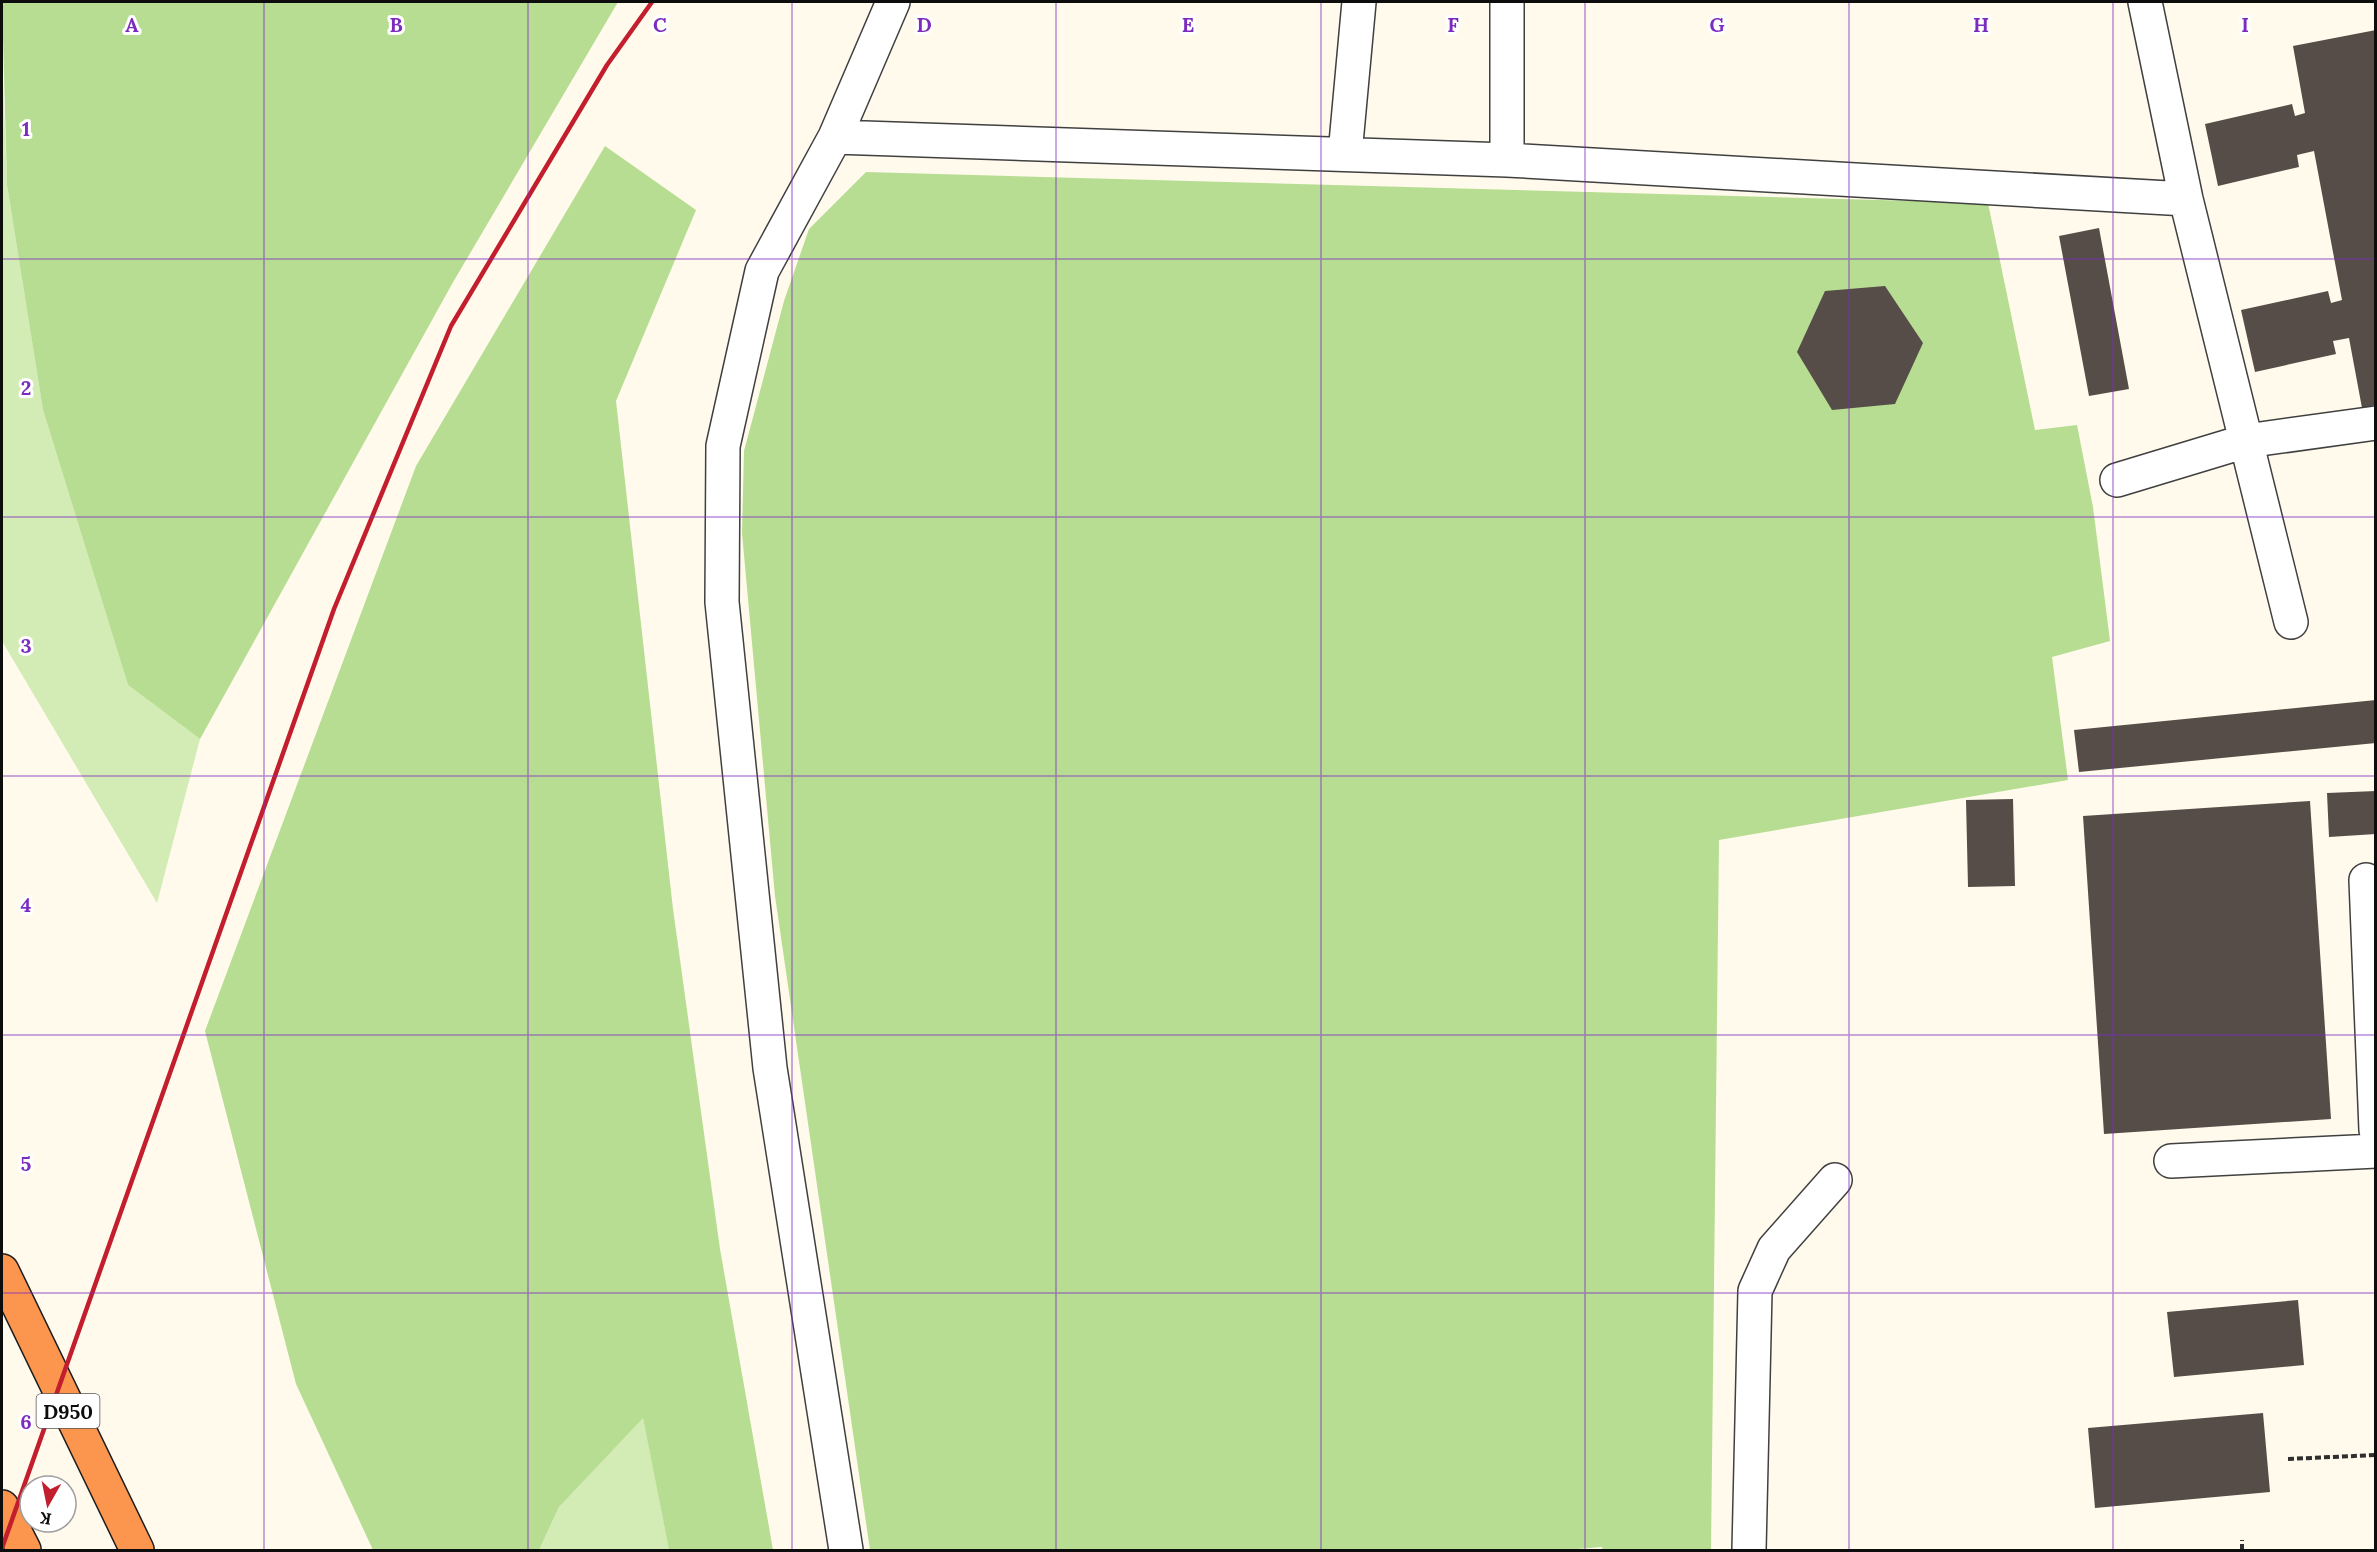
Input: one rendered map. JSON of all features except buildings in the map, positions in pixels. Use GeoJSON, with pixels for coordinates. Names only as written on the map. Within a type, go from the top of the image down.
{"type":"FeatureCollection","features":[{"type":"Feature","properties":{"kind":"highway","name":"D950"},"geometry":{"type":"LineString","coordinates":[[2,1271],[137,1551]]}},
{"type":"Feature","properties":{"kind":"highway"},"geometry":{"type":"LineString","coordinates":[[2,1507],[24,1551]]}},
{"type":"Feature","properties":{"kind":"street"},"geometry":{"type":"LineString","coordinates":[[846,1551],[770,1068],[722,602],[723,446],[762,271],[835,137],[893,2]]}},
{"type":"Feature","properties":{"kind":"street"},"geometry":{"type":"LineString","coordinates":[[1345,154],[1359,2]]}},
{"type":"Feature","properties":{"kind":"street"},"geometry":{"type":"LineString","coordinates":[[1507,2],[1507,160]]}},
{"type":"Feature","properties":{"kind":"street"},"geometry":{"type":"LineString","coordinates":[[2145,2],[2186,199],[2291,622]]}},
{"type":"Feature","properties":{"kind":"street"},"geometry":{"type":"LineString","coordinates":[[835,137],[1507,160],[2186,199]]}},
{"type":"Feature","properties":{"kind":"street"},"geometry":{"type":"LineString","coordinates":[[2117,480],[2246,441],[2376,423]]}},
{"type":"Feature","properties":{"kind":"street"},"geometry":{"type":"LineString","coordinates":[[2366,880],[2376,1130]]}},
{"type":"Feature","properties":{"kind":"street"},"geometry":{"type":"LineString","coordinates":[[2171,1161],[2376,1151]]}},
{"type":"Feature","properties":{"kind":"street"},"geometry":{"type":"LineString","coordinates":[[1749,1551],[1755,1291],[1774,1249],[1835,1180]]}},
{"type":"Feature","properties":{"kind":"path"},"geometry":{"type":"LineString","coordinates":[[2288,1460],[2376,1455]]}},
{"type":"Feature","properties":{"kind":"path"},"geometry":{"type":"LineString","coordinates":[[2242,1540],[2242,1551]]}},
{"type":"Feature","properties":{"kind":"green space"},"geometry":{"type":"Polygon","coordinates":[[[2,2],[618,2],[452,284],[200,739],[128,685],[43,410],[7,185],[2,2]]]}},
{"type":"Feature","properties":{"kind":"green space"},"geometry":{"type":"Polygon","coordinates":[[[2,56],[7,185],[43,410],[128,685],[200,739],[157,903],[2,641],[2,56]]]}},
{"type":"Feature","properties":{"kind":"green space"},"geometry":{"type":"Polygon","coordinates":[[[605,146],[696,210],[616,401],[673,909],[720,1249],[773,1550],[669,1550],[643,1418],[559,1507],[539,1550],[373,1550],[296,1384],[205,1031],[416,466],[605,146]]]}},
{"type":"Feature","properties":{"kind":"green space"},"geometry":{"type":"Polygon","coordinates":[[[866,172],[1988,203],[2035,430],[2077,425],[2093,507],[2110,641],[2052,657],[2068,780],[1719,840],[1711,1550],[1603,1550],[1602,1547],[1564,1550],[870,1550],[775,896],[742,533],[744,451],[784,301],[809,229],[866,172]]]}},
{"type":"Feature","properties":{"kind":"green space"},"geometry":{"type":"Polygon","coordinates":[[[643,1417],[669,1550],[539,1550],[559,1507],[643,1417]]]}},
{"type":"Feature","properties":{"kind":"railway"},"geometry":{"type":"LineString","coordinates":[[2,1548],[334,609],[451,326],[607,65],[652,2]]}}]}
